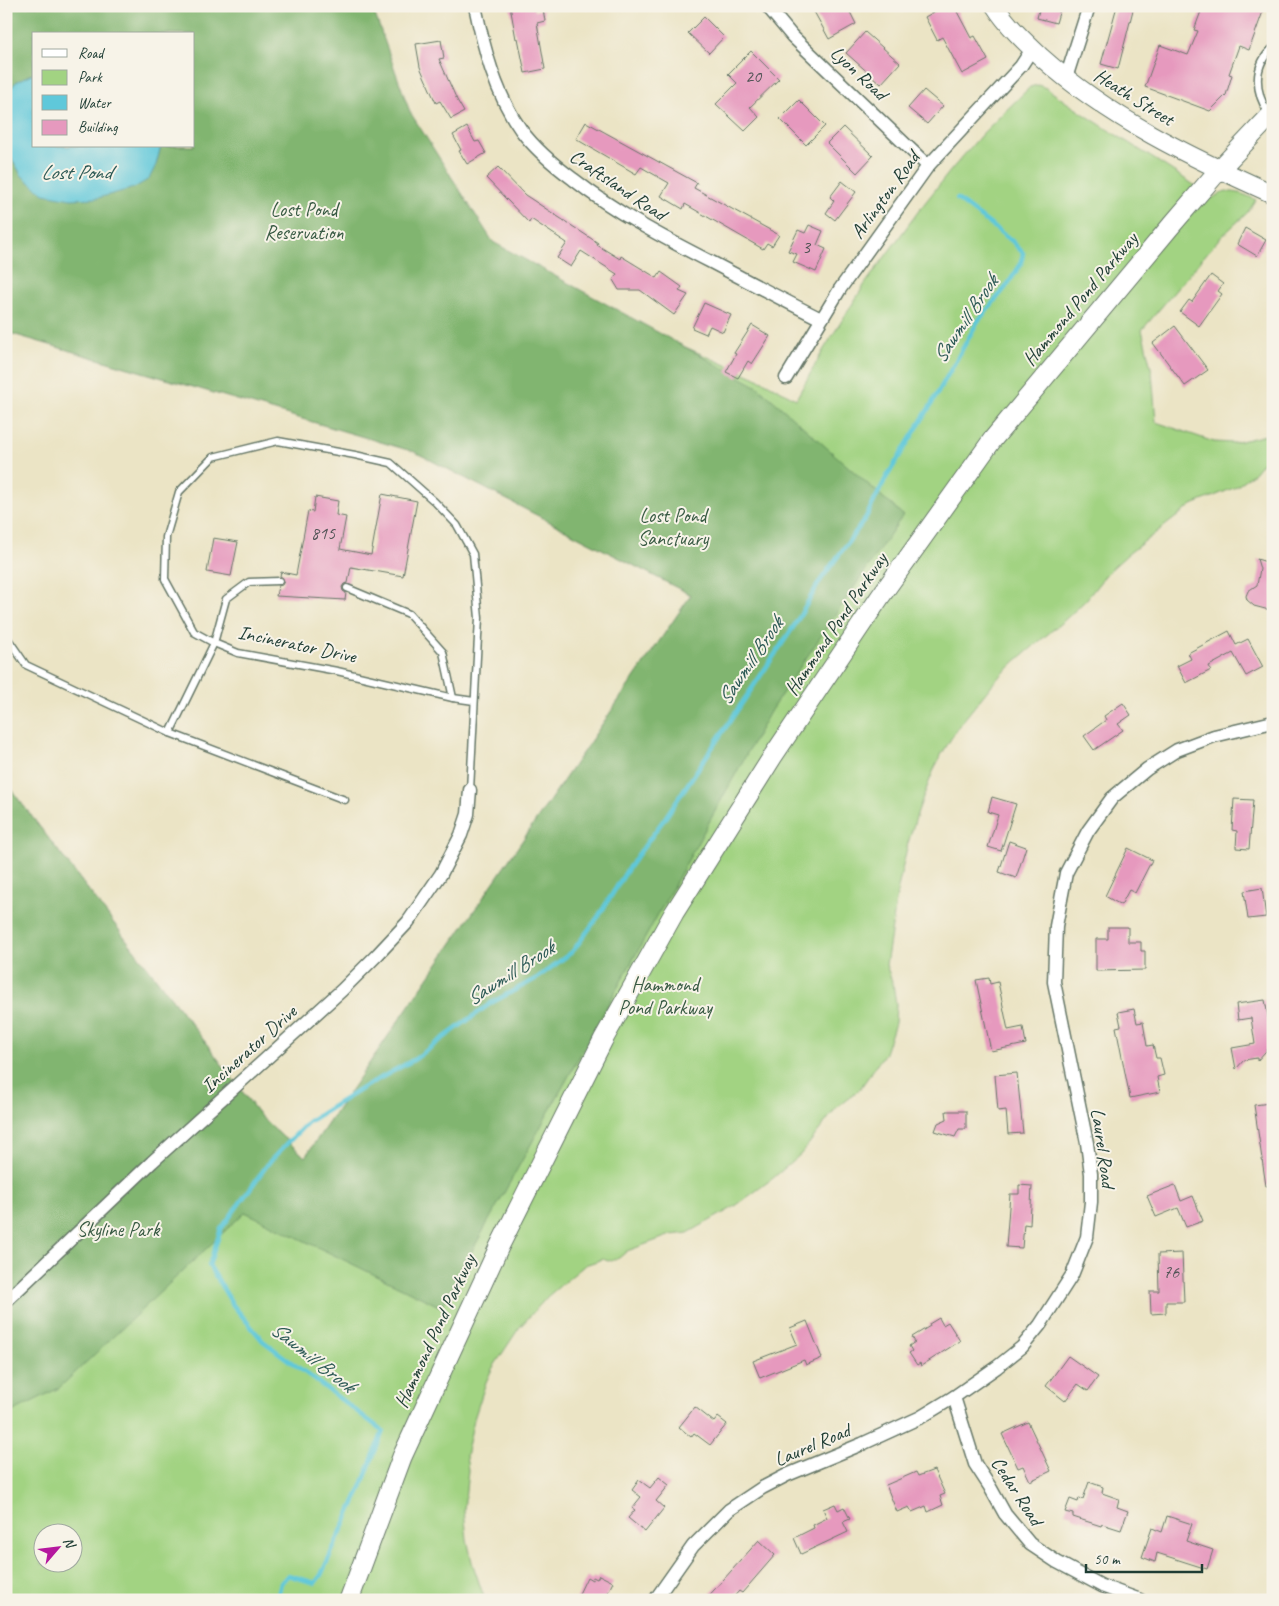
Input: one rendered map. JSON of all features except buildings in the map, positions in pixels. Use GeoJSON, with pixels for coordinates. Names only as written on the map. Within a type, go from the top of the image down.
{"type":"FeatureCollection","features":[{"type":"Feature","properties":{"kind":"main road","name":"Hammond Pond Parkway"},"geometry":{"type":"LineString","coordinates":[[348,1600],[402,1457],[498,1247],[604,1040],[674,913],[773,756],[880,597],[993,439],[1170,226],[1219,170],[1272,115]]}},
{"type":"Feature","properties":{"kind":"street","name":"Craftsland Road"},"geometry":{"type":"LineString","coordinates":[[475,6],[488,61],[509,112],[532,143],[556,166],[609,206],[661,237],[821,319]]}},
{"type":"Feature","properties":{"kind":"street","name":"Lyon Road"},"geometry":{"type":"LineString","coordinates":[[767,6],[792,36],[928,166]]}},
{"type":"Feature","properties":{"kind":"street","name":"Heath Street"},"geometry":{"type":"LineString","coordinates":[[995,6],[1001,16],[1032,49],[1066,78],[1120,117],[1146,133],[1219,170],[1273,194]]}},
{"type":"Feature","properties":{"kind":"street"},"geometry":{"type":"LineString","coordinates":[[1066,78],[1089,6]]}},
{"type":"Feature","properties":{"kind":"street","name":"Arlington Road"},"geometry":{"type":"LineString","coordinates":[[786,378],[840,289],[928,166],[1021,66],[1032,49]]}},
{"type":"Feature","properties":{"kind":"street","name":"Laurel Road"},"geometry":{"type":"LineString","coordinates":[[655,1600],[693,1546],[729,1510],[762,1488],[787,1475],[921,1417],[997,1367],[1022,1347],[1040,1325],[1072,1275],[1087,1237],[1091,1202],[1091,1174],[1085,1134],[1054,982],[1056,926],[1066,873],[1088,831],[1112,798],[1146,769],[1178,750],[1214,736],[1273,722]]}},
{"type":"Feature","properties":{"kind":"street","name":"Incinerator Drive"},"geometry":{"type":"LineString","coordinates":[[6,1301],[152,1162],[342,990],[408,922],[441,874],[462,835],[468,814],[470,790]]}},
{"type":"Feature","properties":{"kind":"street","name":"Cedar Road"},"geometry":{"type":"LineString","coordinates":[[954,1397],[975,1464],[1005,1514],[1030,1544],[1057,1562],[1102,1586],[1140,1600]]}},
{"type":"Feature","properties":{"kind":"lane"},"geometry":{"type":"LineString","coordinates":[[1272,115],[1260,96],[1258,83],[1265,55],[1273,48]]}},
{"type":"Feature","properties":{"kind":"lane","name":"Incinerator Drive"},"geometry":{"type":"LineString","coordinates":[[470,790],[480,618],[473,554],[458,526],[436,502],[391,463],[278,441],[213,457],[179,492],[166,537],[165,579],[194,632],[238,653],[474,701]]}},
{"type":"Feature","properties":{"kind":"lane"},"geometry":{"type":"LineString","coordinates":[[170,733],[214,643],[226,599],[249,582],[279,581]]}},
{"type":"Feature","properties":{"kind":"lane"},"geometry":{"type":"LineString","coordinates":[[347,588],[409,614],[443,652],[453,698]]}},
{"type":"Feature","properties":{"kind":"lane"},"geometry":{"type":"LineString","coordinates":[[6,636],[26,665],[170,733],[345,800]]}},
{"type":"Feature","properties":{"kind":"green space"},"geometry":{"type":"Polygon","coordinates":[[[6,6],[367,6],[414,138],[463,222],[576,299],[765,382],[796,399],[824,349],[865,284],[920,209],[983,133],[1030,87],[1038,85],[1046,88],[1213,198],[1224,193],[1234,192],[1256,200],[1248,212],[1218,240],[1142,330],[1152,372],[1156,422],[1214,442],[1233,443],[1266,435],[1273,438],[1273,444],[1268,456],[1254,473],[1236,487],[1192,505],[1128,554],[1108,572],[1086,600],[995,681],[958,727],[932,774],[908,843],[898,888],[886,965],[893,984],[896,1004],[895,1023],[885,1053],[859,1090],[837,1107],[801,1154],[772,1179],[734,1207],[688,1233],[671,1235],[627,1251],[619,1258],[608,1261],[603,1259],[585,1265],[548,1296],[519,1328],[492,1369],[486,1382],[474,1419],[466,1456],[468,1470],[464,1510],[467,1539],[472,1562],[485,1600],[6,1600],[6,783],[261,1117],[305,1157],[691,595],[415,452],[6,332],[6,6]]]}},
{"type":"Feature","properties":{"kind":"green space"},"geometry":{"type":"Polygon","coordinates":[[[6,6],[372,6],[410,112],[493,242],[758,387],[903,515],[771,710],[441,1307],[245,1212],[59,1388],[6,1415],[6,783],[261,1117],[305,1157],[691,595],[415,452],[6,332],[6,149],[22,176],[156,165],[160,148],[195,148],[195,32],[32,32],[32,74],[16,82],[6,94],[6,6]]]}},
{"type":"Feature","properties":{"kind":"water","name":"Lost Pond"},"geometry":{"type":"Polygon","coordinates":[[[32,74],[32,148],[160,148],[156,165],[149,179],[134,188],[98,198],[71,199],[44,194],[22,176],[6,149],[6,94],[16,82],[32,74]]]}},
{"type":"Feature","properties":{"kind":"waterway","name":"Sawmill Brook"},"geometry":{"type":"LineString","coordinates":[[277,1600],[281,1583],[288,1575],[315,1583],[321,1575],[360,1490],[383,1431],[263,1341],[233,1305],[209,1265],[221,1229],[270,1161],[308,1122],[364,1087],[415,1059],[491,1003],[537,978],[572,952],[598,917],[629,867],[665,818],[794,626],[820,581],[865,519],[886,478],[931,405],[978,321],[1006,287],[1021,264],[1023,253],[1012,241],[957,199]]}},
{"type":"Feature","properties":{"kind":"park label","name":"Lost Pond Reservation"},"geometry":{"type":"Point","coordinates":[304,220]}},
{"type":"Feature","properties":{"kind":"park label","name":"Lost Pond Sanctuary"},"geometry":{"type":"Point","coordinates":[673,526]}},
{"type":"Feature","properties":{"kind":"park label","name":"Skyline Park"},"geometry":{"type":"Point","coordinates":[118,1229]}}]}
